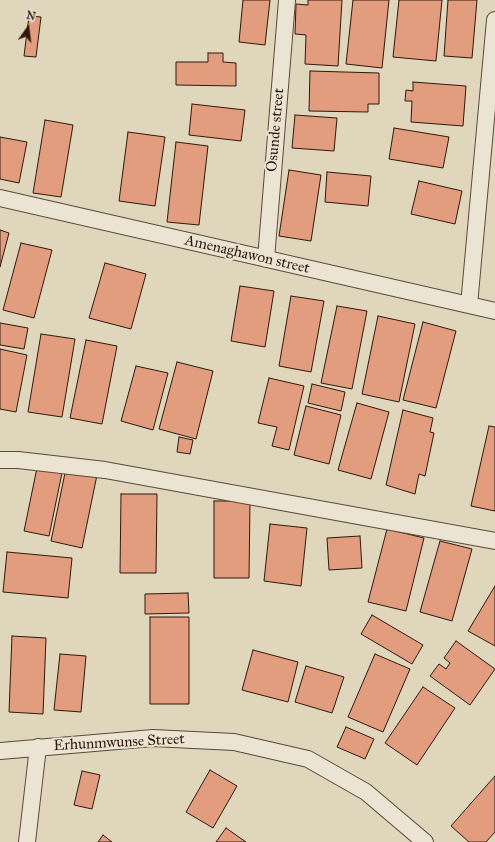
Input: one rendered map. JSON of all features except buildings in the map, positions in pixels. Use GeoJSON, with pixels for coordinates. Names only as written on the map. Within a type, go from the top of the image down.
{"type":"FeatureCollection","features":[{"type":"Feature","properties":{"kind":"street","name":"Osunde street"},"geometry":{"type":"LineString","coordinates":[[266,259],[287,0]]}},
{"type":"Feature","properties":{"kind":"street"},"geometry":{"type":"LineString","coordinates":[[469,305],[495,20]]}},
{"type":"Feature","properties":{"kind":"street","name":"Amenaghawon street"},"geometry":{"type":"LineString","coordinates":[[0,198],[495,311]]}},
{"type":"Feature","properties":{"kind":"street"},"geometry":{"type":"LineString","coordinates":[[0,460],[18,460],[105,470],[495,541]]}},
{"type":"Feature","properties":{"kind":"street","name":"Erhunmwunse Street"},"geometry":{"type":"LineString","coordinates":[[0,751],[154,738],[234,742],[308,759],[366,792],[425,842]]}},
{"type":"Feature","properties":{"kind":"street"},"geometry":{"type":"LineString","coordinates":[[27,842],[38,748]]}}]}
